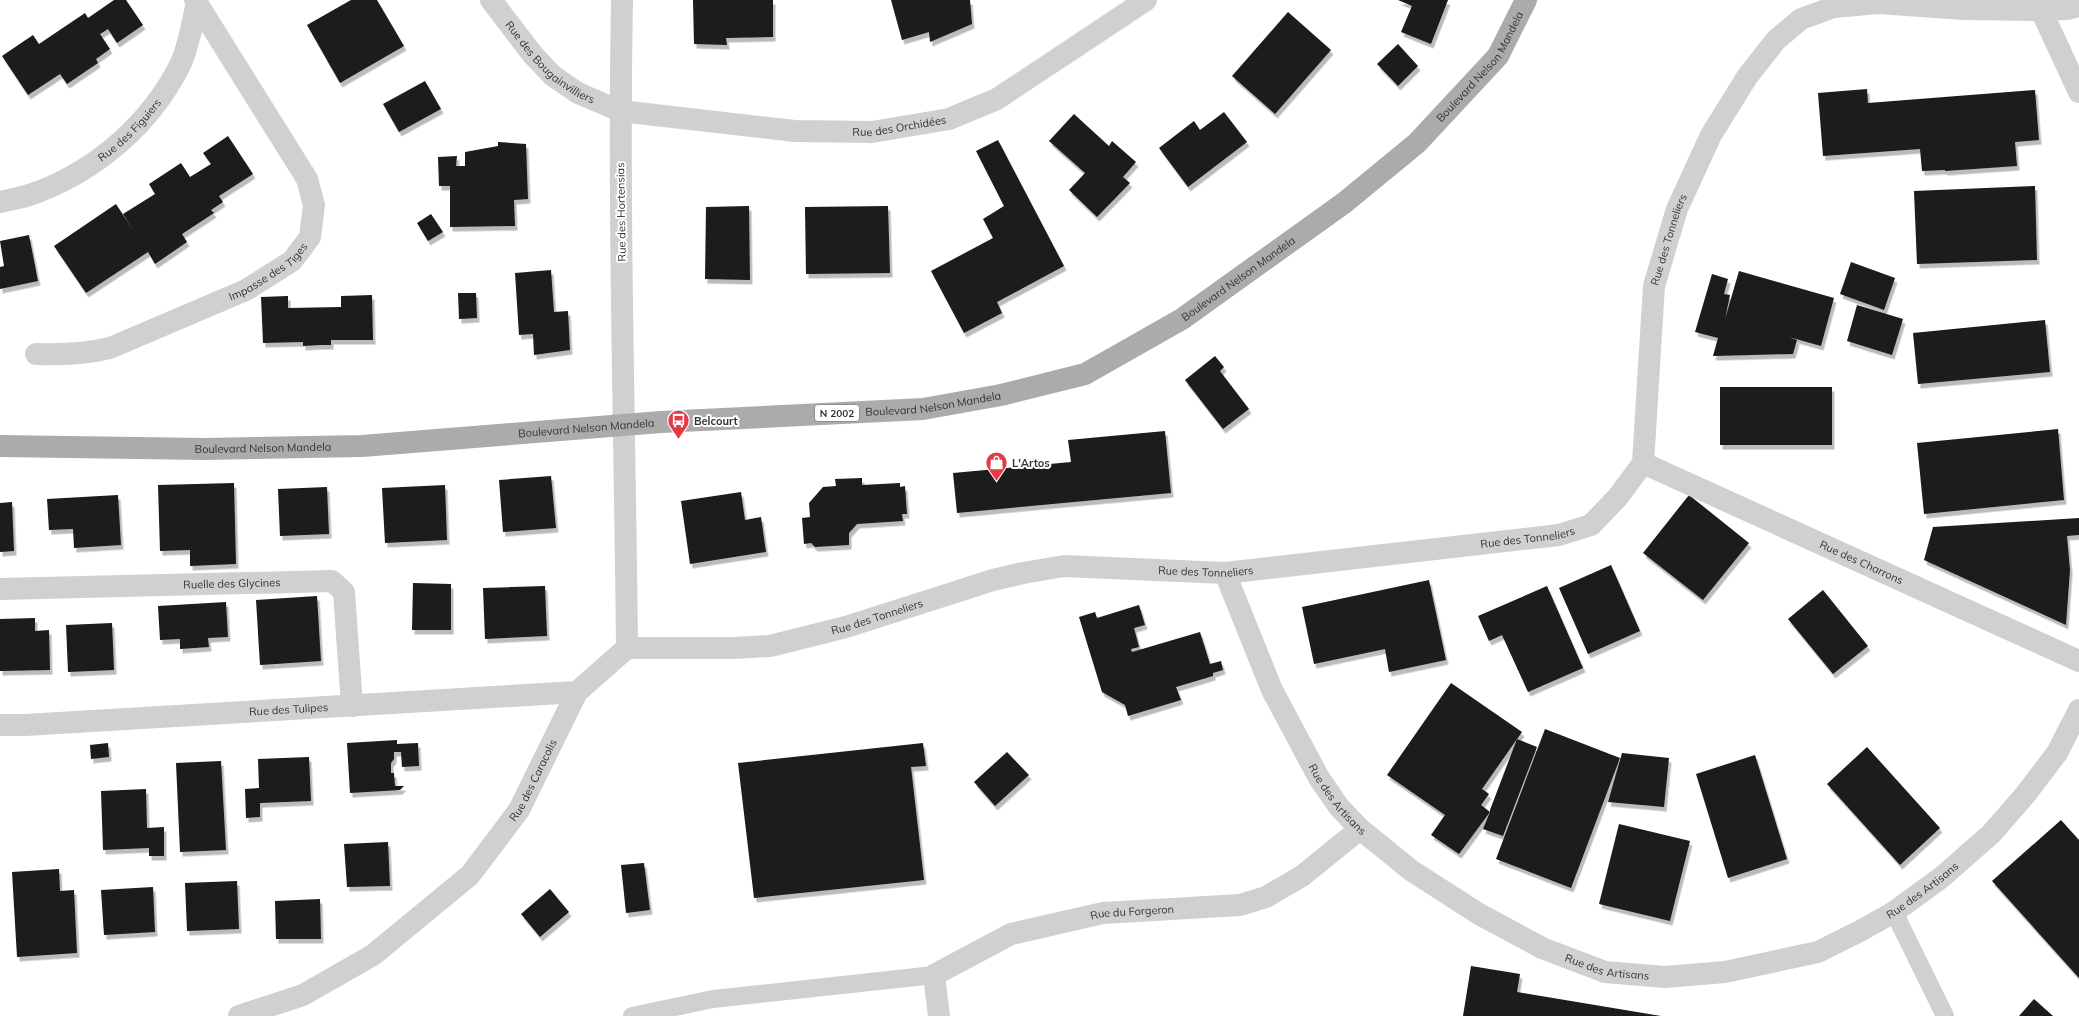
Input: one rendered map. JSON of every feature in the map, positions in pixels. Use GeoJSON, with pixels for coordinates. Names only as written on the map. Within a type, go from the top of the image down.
{"type":"FeatureCollection","features":[{"type":"Feature","properties":{"kind":"main road","name":"Boulevard Nelson Mandela"},"geometry":{"type":"LineString","coordinates":[[0,446],[205,449],[362,446],[625,425],[923,408],[1000,395],[1085,374],[1182,319],[1344,203],[1417,143],[1498,56],[1526,0]]}},
{"type":"Feature","properties":{"kind":"street","name":"Rue des Bougainvilliers"},"geometry":{"type":"LineString","coordinates":[[491,0],[533,55],[553,76],[578,93],[620,111]]}},
{"type":"Feature","properties":{"kind":"street","name":"Rue des Hortensias"},"geometry":{"type":"LineString","coordinates":[[622,0],[620,111],[625,425]]}},
{"type":"Feature","properties":{"kind":"street","name":"Rue des Orchidées"},"geometry":{"type":"LineString","coordinates":[[620,111],[795,131],[872,132],[950,119],[997,99],[1146,0]]}},
{"type":"Feature","properties":{"kind":"street","name":"Rue des Figuiers"},"geometry":{"type":"LineString","coordinates":[[0,202],[38,192],[72,176],[104,155],[144,118],[165,92],[181,63],[196,2]]}},
{"type":"Feature","properties":{"kind":"street","name":"Impasse des Tiges"},"geometry":{"type":"LineString","coordinates":[[36,354],[81,354],[110,348],[246,290],[292,261],[310,237],[314,205],[307,179],[196,2]]}},
{"type":"Feature","properties":{"kind":"street","name":"Rue des Tonneliers"},"geometry":{"type":"LineString","coordinates":[[627,648],[734,648],[770,646],[846,627],[993,580],[1064,566],[1225,573],[1559,535],[1591,525],[1618,498],[1643,463],[1654,286],[1677,209],[1711,136],[1747,77],[1776,40],[1802,19],[1834,7],[1878,3],[1964,9],[2040,5],[2067,9],[2079,6]]}},
{"type":"Feature","properties":{"kind":"street"},"geometry":{"type":"LineString","coordinates":[[2040,5],[2079,92]]}},
{"type":"Feature","properties":{"kind":"street"},"geometry":{"type":"LineString","coordinates":[[625,425],[627,648]]}},
{"type":"Feature","properties":{"kind":"street","name":"Rue des Charrons"},"geometry":{"type":"LineString","coordinates":[[1643,463],[2079,661]]}},
{"type":"Feature","properties":{"kind":"street","name":"Rue des Artisans"},"geometry":{"type":"LineString","coordinates":[[1225,573],[1272,690],[1319,778],[1339,807],[1360,829],[1412,871],[1479,914],[1542,948],[1605,972],[1665,977],[1725,972],[1818,952],[1894,912],[1942,877],[1991,834],[2025,795],[2057,753],[2079,710]]}},
{"type":"Feature","properties":{"kind":"street","name":"Ruelle des Glycines"},"geometry":{"type":"LineString","coordinates":[[0,589],[332,580],[344,592],[352,706]]}},
{"type":"Feature","properties":{"kind":"street","name":"Rue des Caracolis"},"geometry":{"type":"LineString","coordinates":[[239,1016],[303,995],[373,955],[470,875],[519,810],[577,692],[627,648]]}},
{"type":"Feature","properties":{"kind":"street","name":"Rue des Tulipes"},"geometry":{"type":"LineString","coordinates":[[0,725],[33,725],[577,692]]}},
{"type":"Feature","properties":{"kind":"street","name":"Rue du Forgeron"},"geometry":{"type":"LineString","coordinates":[[934,975],[1010,934],[1103,913],[1240,905],[1266,897],[1302,876],[1360,829]]}},
{"type":"Feature","properties":{"kind":"street"},"geometry":{"type":"LineString","coordinates":[[934,975],[939,1016]]}},
{"type":"Feature","properties":{"kind":"lane"},"geometry":{"type":"LineString","coordinates":[[1894,912],[1945,1016]]}},
{"type":"Feature","properties":{"kind":"lane"},"geometry":{"type":"LineString","coordinates":[[632,1016],[713,999],[934,975]]}},
{"type":"Feature","properties":{"kind":"building"},"geometry":{"type":"Polygon","coordinates":[[[114,0],[126,0],[143,25],[117,43],[108,29],[100,34],[110,49],[96,59],[98,63],[67,84],[60,74],[28,95],[2,56],[33,35],[39,44],[85,13],[88,18],[114,0]]]}},
{"type":"Feature","properties":{"kind":"building"},"geometry":{"type":"Polygon","coordinates":[[[351,0],[377,0],[404,46],[340,83],[307,25],[351,0]]]}},
{"type":"Feature","properties":{"kind":"building"},"geometry":{"type":"Polygon","coordinates":[[[693,0],[773,0],[773,37],[726,38],[727,45],[694,44],[693,0]]]}},
{"type":"Feature","properties":{"kind":"building"},"geometry":{"type":"Polygon","coordinates":[[[891,0],[970,0],[972,24],[930,42],[929,32],[902,40],[891,0]]]}},
{"type":"Feature","properties":{"kind":"building"},"geometry":{"type":"Polygon","coordinates":[[[1398,0],[1448,0],[1431,44],[1401,32],[1412,6],[1398,0]]]}},
{"type":"Feature","properties":{"kind":"building"},"geometry":{"type":"Polygon","coordinates":[[[1288,12],[1331,50],[1275,114],[1232,76],[1288,12]]]}},
{"type":"Feature","properties":{"kind":"building"},"geometry":{"type":"Polygon","coordinates":[[[1398,44],[1418,66],[1398,86],[1377,64],[1398,44]]]}},
{"type":"Feature","properties":{"kind":"building"},"geometry":{"type":"Polygon","coordinates":[[[425,81],[441,109],[399,132],[383,104],[425,81]]]}},
{"type":"Feature","properties":{"kind":"building"},"geometry":{"type":"Polygon","coordinates":[[[1867,89],[1868,103],[2035,90],[2039,140],[2015,142],[2017,166],[1945,171],[1922,171],[1920,149],[1823,156],[1818,93],[1867,89]]]}},
{"type":"Feature","properties":{"kind":"building"},"geometry":{"type":"Polygon","coordinates":[[[1224,112],[1247,142],[1188,187],[1159,148],[1194,121],[1200,130],[1224,112]]]}},
{"type":"Feature","properties":{"kind":"building"},"geometry":{"type":"Polygon","coordinates":[[[1074,114],[1109,146],[1112,141],[1136,162],[1123,177],[1130,183],[1097,217],[1069,190],[1085,173],[1049,141],[1074,114]]]}},
{"type":"Feature","properties":{"kind":"building"},"geometry":{"type":"Polygon","coordinates":[[[228,136],[253,174],[219,196],[223,202],[211,210],[214,213],[182,234],[187,242],[155,264],[148,252],[86,293],[54,246],[116,204],[135,233],[123,214],[155,194],[149,184],[181,163],[190,177],[211,164],[203,153],[228,136]]]}},
{"type":"Feature","properties":{"kind":"building"},"geometry":{"type":"Polygon","coordinates":[[[998,140],[1064,266],[997,302],[1002,313],[964,333],[931,271],[993,238],[983,219],[1004,206],[976,151],[998,140]]]}},
{"type":"Feature","properties":{"kind":"building"},"geometry":{"type":"Polygon","coordinates":[[[498,142],[526,144],[528,199],[514,200],[515,226],[450,227],[450,186],[439,186],[438,157],[457,156],[456,166],[465,166],[465,152],[498,146],[498,142]]]}},
{"type":"Feature","properties":{"kind":"building"},"geometry":{"type":"Polygon","coordinates":[[[2035,186],[2037,260],[1917,264],[1914,191],[2035,186]]]}},
{"type":"Feature","properties":{"kind":"building"},"geometry":{"type":"Polygon","coordinates":[[[749,206],[750,280],[705,279],[706,207],[749,206]]]}},
{"type":"Feature","properties":{"kind":"building"},"geometry":{"type":"Polygon","coordinates":[[[888,206],[890,273],[806,274],[805,207],[888,206]]]}},
{"type":"Feature","properties":{"kind":"building"},"geometry":{"type":"Polygon","coordinates":[[[431,214],[443,232],[428,241],[417,223],[431,214]]]}},
{"type":"Feature","properties":{"kind":"building"},"geometry":{"type":"Polygon","coordinates":[[[29,235],[38,281],[0,289],[0,267],[4,266],[0,241],[29,235]]]}},
{"type":"Feature","properties":{"kind":"building"},"geometry":{"type":"Polygon","coordinates":[[[1851,262],[1895,278],[1884,310],[1840,294],[1851,262]]]}},
{"type":"Feature","properties":{"kind":"building"},"geometry":{"type":"Polygon","coordinates":[[[551,270],[554,312],[568,311],[570,350],[534,355],[533,334],[519,335],[515,273],[551,270]]]}},
{"type":"Feature","properties":{"kind":"building"},"geometry":{"type":"Polygon","coordinates":[[[1739,271],[1834,298],[1821,346],[1789,337],[1797,340],[1793,354],[1713,356],[1718,338],[1695,332],[1712,274],[1728,279],[1724,294],[1730,295],[1725,319],[1739,271]]]}},
{"type":"Feature","properties":{"kind":"building"},"geometry":{"type":"Polygon","coordinates":[[[458,293],[476,293],[477,318],[459,319],[458,293]]]}},
{"type":"Feature","properties":{"kind":"building"},"geometry":{"type":"Polygon","coordinates":[[[372,295],[373,340],[331,340],[331,345],[303,346],[303,342],[263,343],[261,297],[288,296],[288,308],[341,307],[341,296],[372,295]]]}},
{"type":"Feature","properties":{"kind":"building"},"geometry":{"type":"Polygon","coordinates":[[[1857,305],[1903,319],[1892,355],[1847,341],[1857,305]]]}},
{"type":"Feature","properties":{"kind":"building"},"geometry":{"type":"Polygon","coordinates":[[[2045,320],[2050,372],[1918,384],[1913,333],[2045,320]]]}},
{"type":"Feature","properties":{"kind":"building"},"geometry":{"type":"Polygon","coordinates":[[[1215,356],[1224,367],[1220,371],[1249,409],[1223,429],[1185,380],[1215,356]]]}},
{"type":"Feature","properties":{"kind":"building"},"geometry":{"type":"Polygon","coordinates":[[[1720,387],[1832,387],[1832,445],[1720,445],[1720,387]]]}},
{"type":"Feature","properties":{"kind":"building"},"geometry":{"type":"Polygon","coordinates":[[[2058,429],[2064,500],[1924,514],[1917,443],[2058,429]]]}},
{"type":"Feature","properties":{"kind":"building"},"geometry":{"type":"Polygon","coordinates":[[[1165,431],[1171,493],[957,513],[953,473],[1071,462],[1068,440],[1165,431]]]}},
{"type":"Feature","properties":{"kind":"building"},"geometry":{"type":"Polygon","coordinates":[[[551,476],[556,528],[503,532],[499,480],[551,476]]]}},
{"type":"Feature","properties":{"kind":"building"},"geometry":{"type":"Polygon","coordinates":[[[862,478],[862,485],[900,483],[900,487],[905,486],[907,514],[902,514],[903,521],[857,524],[849,533],[849,545],[815,547],[811,543],[804,544],[802,518],[810,517],[809,503],[823,487],[836,486],[835,479],[862,478]]]}},
{"type":"Feature","properties":{"kind":"building"},"geometry":{"type":"Polygon","coordinates":[[[234,483],[236,564],[190,566],[190,550],[160,551],[158,485],[234,483]]]}},
{"type":"Feature","properties":{"kind":"building"},"geometry":{"type":"Polygon","coordinates":[[[445,485],[447,540],[385,543],[382,488],[445,485]]]}},
{"type":"Feature","properties":{"kind":"building"},"geometry":{"type":"Polygon","coordinates":[[[327,487],[329,534],[280,536],[278,489],[327,487]]]}},
{"type":"Feature","properties":{"kind":"building"},"geometry":{"type":"Polygon","coordinates":[[[741,492],[745,520],[761,517],[766,552],[690,564],[681,501],[741,492]]]}},
{"type":"Feature","properties":{"kind":"building"},"geometry":{"type":"Polygon","coordinates":[[[118,495],[121,545],[74,548],[73,529],[49,530],[47,499],[118,495]]]}},
{"type":"Feature","properties":{"kind":"building"},"geometry":{"type":"Polygon","coordinates":[[[1689,495],[1749,543],[1703,600],[1643,553],[1689,495]]]}},
{"type":"Feature","properties":{"kind":"building"},"geometry":{"type":"Polygon","coordinates":[[[12,502],[14,551],[0,552],[0,503],[12,502]]]}},
{"type":"Feature","properties":{"kind":"building"},"geometry":{"type":"Polygon","coordinates":[[[2079,518],[2079,535],[2067,536],[2070,570],[2066,625],[1924,560],[1933,527],[2079,518]]]}},
{"type":"Feature","properties":{"kind":"building"},"geometry":{"type":"Polygon","coordinates":[[[1611,565],[1640,631],[1588,654],[1559,588],[1611,565]]]}},
{"type":"Feature","properties":{"kind":"building"},"geometry":{"type":"Polygon","coordinates":[[[1429,580],[1446,660],[1389,672],[1385,649],[1314,664],[1302,607],[1429,580]]]}},
{"type":"Feature","properties":{"kind":"building"},"geometry":{"type":"Polygon","coordinates":[[[413,583],[451,584],[451,630],[412,630],[413,583]]]}},
{"type":"Feature","properties":{"kind":"building"},"geometry":{"type":"Polygon","coordinates":[[[545,586],[547,636],[485,639],[483,588],[545,586]]]}},
{"type":"Feature","properties":{"kind":"building"},"geometry":{"type":"Polygon","coordinates":[[[1547,586],[1583,668],[1528,692],[1502,635],[1489,641],[1478,616],[1547,586]]]}},
{"type":"Feature","properties":{"kind":"building"},"geometry":{"type":"Polygon","coordinates":[[[1823,590],[1868,646],[1833,674],[1788,619],[1823,590]]]}},
{"type":"Feature","properties":{"kind":"building"},"geometry":{"type":"Polygon","coordinates":[[[317,596],[321,661],[260,665],[256,600],[317,596]]]}},
{"type":"Feature","properties":{"kind":"building"},"geometry":{"type":"Polygon","coordinates":[[[226,602],[228,637],[208,638],[209,647],[180,649],[180,639],[160,640],[158,606],[226,602]]]}},
{"type":"Feature","properties":{"kind":"building"},"geometry":{"type":"Polygon","coordinates":[[[1139,605],[1145,625],[1134,628],[1139,647],[1131,649],[1132,652],[1200,632],[1210,664],[1221,661],[1223,670],[1213,673],[1213,676],[1176,687],[1181,700],[1128,716],[1125,705],[1102,692],[1079,617],[1095,612],[1097,618],[1139,605]]]}},
{"type":"Feature","properties":{"kind":"building"},"geometry":{"type":"Polygon","coordinates":[[[35,618],[35,631],[49,630],[50,670],[0,671],[0,619],[35,618]]]}},
{"type":"Feature","properties":{"kind":"building"},"geometry":{"type":"Polygon","coordinates":[[[112,623],[114,670],[68,672],[66,625],[112,623]]]}},
{"type":"Feature","properties":{"kind":"building"},"geometry":{"type":"Polygon","coordinates":[[[1451,683],[1522,732],[1482,789],[1489,794],[1481,805],[1490,812],[1459,854],[1431,835],[1445,815],[1387,775],[1451,683]]]}},
{"type":"Feature","properties":{"kind":"building"},"geometry":{"type":"Polygon","coordinates":[[[1545,729],[1620,758],[1571,888],[1496,859],[1545,729]]]}},
{"type":"Feature","properties":{"kind":"building"},"geometry":{"type":"Polygon","coordinates":[[[1517,739],[1537,747],[1503,836],[1483,829],[1517,739]]]}},
{"type":"Feature","properties":{"kind":"building"},"geometry":{"type":"Polygon","coordinates":[[[397,740],[397,744],[418,743],[419,766],[402,767],[401,752],[394,752],[394,759],[391,763],[391,773],[394,773],[395,786],[404,786],[400,790],[350,793],[347,743],[397,740]]]}},
{"type":"Feature","properties":{"kind":"building"},"geometry":{"type":"Polygon","coordinates":[[[108,743],[109,757],[91,759],[90,745],[108,743]]]}},
{"type":"Feature","properties":{"kind":"building"},"geometry":{"type":"Polygon","coordinates":[[[923,743],[926,766],[911,767],[924,880],[754,898],[738,763],[923,743]]]}},
{"type":"Feature","properties":{"kind":"building"},"geometry":{"type":"Polygon","coordinates":[[[1867,747],[1940,828],[1900,865],[1827,784],[1867,747]]]}},
{"type":"Feature","properties":{"kind":"building"},"geometry":{"type":"Polygon","coordinates":[[[1007,752],[1029,775],[995,806],[974,782],[1007,752]]]}},
{"type":"Feature","properties":{"kind":"building"},"geometry":{"type":"Polygon","coordinates":[[[1622,753],[1669,758],[1664,807],[1608,802],[1622,753]]]}},
{"type":"Feature","properties":{"kind":"building"},"geometry":{"type":"Polygon","coordinates":[[[1755,755],[1787,859],[1728,878],[1696,774],[1755,755]]]}},
{"type":"Feature","properties":{"kind":"building"},"geometry":{"type":"Polygon","coordinates":[[[309,757],[311,801],[260,803],[260,817],[246,818],[245,789],[259,788],[258,759],[309,757]]]}},
{"type":"Feature","properties":{"kind":"building"},"geometry":{"type":"Polygon","coordinates":[[[221,761],[226,850],[180,852],[176,763],[221,761]]]}},
{"type":"Feature","properties":{"kind":"building"},"geometry":{"type":"Polygon","coordinates":[[[146,789],[147,828],[164,827],[164,856],[149,856],[149,848],[103,850],[101,791],[146,789]]]}},
{"type":"Feature","properties":{"kind":"building"},"geometry":{"type":"Polygon","coordinates":[[[2061,820],[2079,840],[2079,978],[1992,881],[2061,820]]]}},
{"type":"Feature","properties":{"kind":"building"},"geometry":{"type":"Polygon","coordinates":[[[1619,824],[1690,841],[1670,921],[1599,904],[1619,824]]]}},
{"type":"Feature","properties":{"kind":"building"},"geometry":{"type":"Polygon","coordinates":[[[388,842],[390,886],[347,887],[344,844],[388,842]]]}},
{"type":"Feature","properties":{"kind":"building"},"geometry":{"type":"Polygon","coordinates":[[[644,863],[650,910],[626,913],[621,865],[644,863]]]}},
{"type":"Feature","properties":{"kind":"building"},"geometry":{"type":"Polygon","coordinates":[[[59,869],[60,891],[74,890],[77,953],[17,957],[12,872],[59,869]]]}},
{"type":"Feature","properties":{"kind":"building"},"geometry":{"type":"Polygon","coordinates":[[[237,881],[239,929],[187,931],[185,883],[237,881]]]}},
{"type":"Feature","properties":{"kind":"building"},"geometry":{"type":"Polygon","coordinates":[[[153,887],[155,932],[104,935],[101,890],[153,887]]]}},
{"type":"Feature","properties":{"kind":"building"},"geometry":{"type":"Polygon","coordinates":[[[550,889],[569,912],[540,937],[521,914],[550,889]]]}},
{"type":"Feature","properties":{"kind":"building"},"geometry":{"type":"Polygon","coordinates":[[[320,899],[321,939],[276,939],[275,901],[320,899]]]}},
{"type":"Feature","properties":{"kind":"building"},"geometry":{"type":"Polygon","coordinates":[[[1471,966],[1520,974],[1517,992],[1661,1016],[1463,1016],[1471,966]]]}},
{"type":"Feature","properties":{"kind":"building"},"geometry":{"type":"Polygon","coordinates":[[[2034,999],[2053,1016],[2019,1016],[2034,999]]]}},
{"type":"Feature","properties":{"kind":"place","name":"Belcourt"},"geometry":{"type":"Point","coordinates":[678,440]}},
{"type":"Feature","properties":{"kind":"place","name":"L'Artos"},"geometry":{"type":"Point","coordinates":[996,482]}}]}
